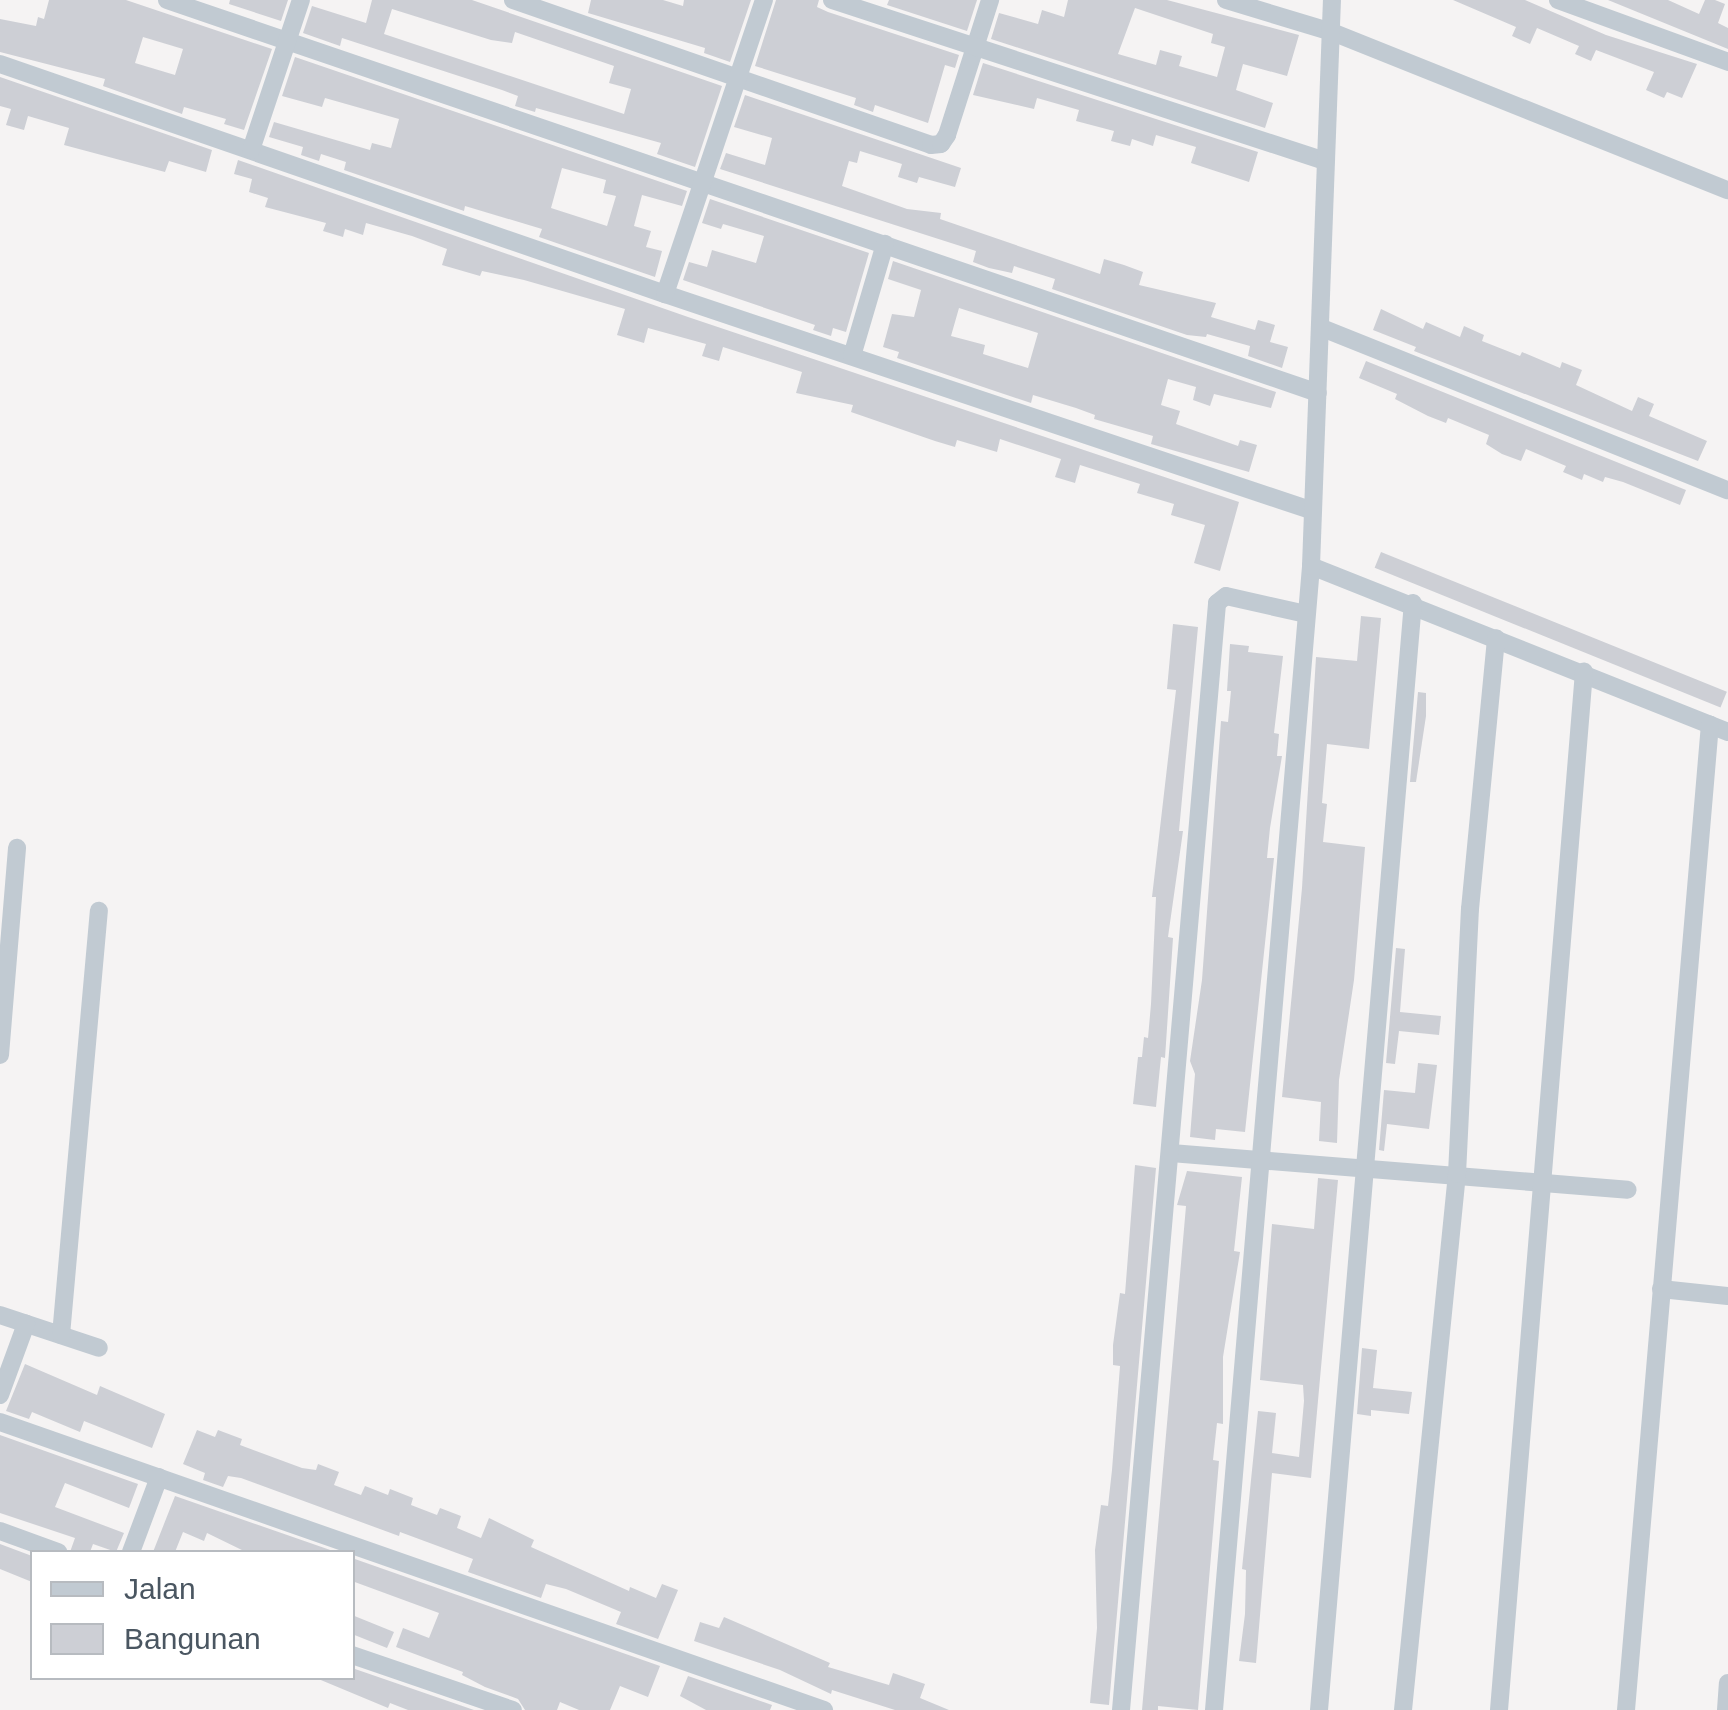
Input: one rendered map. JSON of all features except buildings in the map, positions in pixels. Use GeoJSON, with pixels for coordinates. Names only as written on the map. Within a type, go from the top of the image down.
{"type":"FeatureCollection","features":[{"type":"Feature","properties":{"kind":"street"},"geometry":{"type":"LineString","coordinates":[[167,0],[1318,393]]}},
{"type":"Feature","properties":{"kind":"street"},"geometry":{"type":"LineString","coordinates":[[252,150],[301,0]]}},
{"type":"Feature","properties":{"kind":"street"},"geometry":{"type":"LineString","coordinates":[[513,0],[938,145],[947,135],[990,0]]}},
{"type":"Feature","properties":{"kind":"street"},"geometry":{"type":"LineString","coordinates":[[665,294],[764,0]]}},
{"type":"Feature","properties":{"kind":"street"},"geometry":{"type":"LineString","coordinates":[[832,0],[1325,160]]}},
{"type":"Feature","properties":{"kind":"street"},"geometry":{"type":"LineString","coordinates":[[1226,0],[1332,32],[1728,190]]}},
{"type":"Feature","properties":{"kind":"street"},"geometry":{"type":"LineString","coordinates":[[1214,1710],[1311,566],[1332,0]]}},
{"type":"Feature","properties":{"kind":"street"},"geometry":{"type":"LineString","coordinates":[[1558,0],[1728,62]]}},
{"type":"Feature","properties":{"kind":"street"},"geometry":{"type":"LineString","coordinates":[[0,64],[665,294],[1313,511]]}},
{"type":"Feature","properties":{"kind":"street"},"geometry":{"type":"LineString","coordinates":[[852,356],[885,244]]}},
{"type":"Feature","properties":{"kind":"street"},"geometry":{"type":"LineString","coordinates":[[1322,328],[1728,490]]}},
{"type":"Feature","properties":{"kind":"street"},"geometry":{"type":"LineString","coordinates":[[1311,566],[1413,603],[1719,728],[1661,1289],[1626,1710]]}},
{"type":"Feature","properties":{"kind":"street"},"geometry":{"type":"LineString","coordinates":[[1121,1710],[1218,603],[1226,596],[1306,614]]}},
{"type":"Feature","properties":{"kind":"street"},"geometry":{"type":"LineString","coordinates":[[1319,1710],[1413,603]]}},
{"type":"Feature","properties":{"kind":"street"},"geometry":{"type":"LineString","coordinates":[[1402,1710],[1458,1174],[1470,909],[1496,638]]}},
{"type":"Feature","properties":{"kind":"street"},"geometry":{"type":"LineString","coordinates":[[1500,1710],[1584,671]]}},
{"type":"Feature","properties":{"kind":"street"},"geometry":{"type":"LineString","coordinates":[[0,1055],[17,848]]}},
{"type":"Feature","properties":{"kind":"street"},"geometry":{"type":"LineString","coordinates":[[61,1335],[98,912]]}},
{"type":"Feature","properties":{"kind":"street"},"geometry":{"type":"LineString","coordinates":[[1171,1153],[1628,1190]]}},
{"type":"Feature","properties":{"kind":"street"},"geometry":{"type":"LineString","coordinates":[[1661,1289],[1728,1296]]}},
{"type":"Feature","properties":{"kind":"street"},"geometry":{"type":"LineString","coordinates":[[0,1315],[99,1348]]}},
{"type":"Feature","properties":{"kind":"street"},"geometry":{"type":"LineString","coordinates":[[0,1395],[26,1324]]}},
{"type":"Feature","properties":{"kind":"street"},"geometry":{"type":"LineString","coordinates":[[0,1422],[824,1710]]}},
{"type":"Feature","properties":{"kind":"street"},"geometry":{"type":"LineString","coordinates":[[132,1550],[160,1476]]}},
{"type":"Feature","properties":{"kind":"street"},"geometry":{"type":"LineString","coordinates":[[0,1532],[52,1550]]}},
{"type":"Feature","properties":{"kind":"street"},"geometry":{"type":"LineString","coordinates":[[355,1656],[513,1710]]}},
{"type":"Feature","properties":{"kind":"street"},"geometry":{"type":"LineString","coordinates":[[1726,1710],[1728,1683]]}}]}
